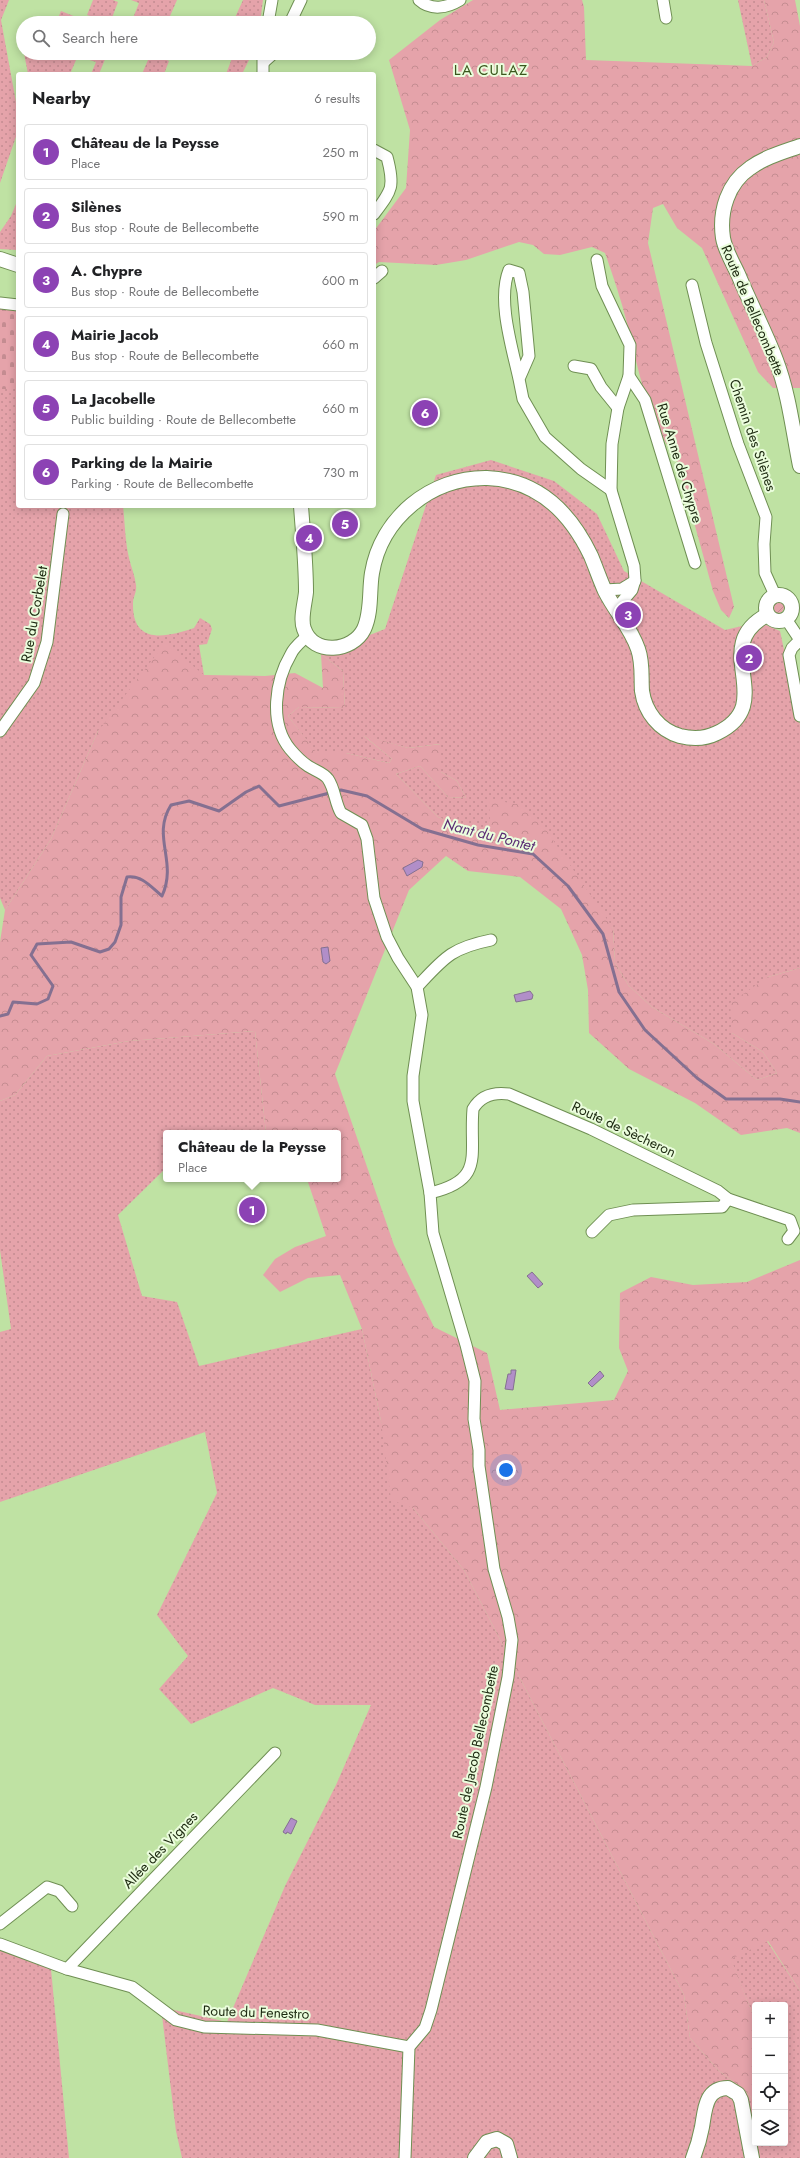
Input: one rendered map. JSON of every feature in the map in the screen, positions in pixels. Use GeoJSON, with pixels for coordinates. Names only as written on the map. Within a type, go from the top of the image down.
{"type":"FeatureCollection","features":[{"type":"Feature","properties":{"kind":"street"},"geometry":{"type":"LineString","coordinates":[[269,16],[272,0]]}},
{"type":"Feature","properties":{"kind":"street"},"geometry":{"type":"LineString","coordinates":[[293,16],[301,0]]}},
{"type":"Feature","properties":{"kind":"street"},"geometry":{"type":"LineString","coordinates":[[419,0],[428,6],[439,8],[460,0]]}},
{"type":"Feature","properties":{"kind":"street"},"geometry":{"type":"LineString","coordinates":[[663,0],[666,18]]}},
{"type":"Feature","properties":{"kind":"street"},"geometry":{"type":"LineString","coordinates":[[263,72],[264,60]]}},
{"type":"Feature","properties":{"kind":"street","name":"Route de Bellecombette"},"geometry":{"type":"LineString","coordinates":[[800,146],[764,159],[740,177],[727,196],[723,210],[722,225],[723,239],[728,252],[776,360],[785,386],[800,466]]}},
{"type":"Feature","properties":{"kind":"street"},"geometry":{"type":"LineString","coordinates":[[376,151],[387,157],[392,175],[391,192],[376,211]]}},
{"type":"Feature","properties":{"kind":"street"},"geometry":{"type":"LineString","coordinates":[[0,259],[16,263]]}},
{"type":"Feature","properties":{"kind":"street"},"geometry":{"type":"LineString","coordinates":[[597,260],[602,286],[630,345],[629,376],[618,408],[612,444],[611,490],[634,566],[635,580],[632,590],[615,610]]}},
{"type":"Feature","properties":{"kind":"street"},"geometry":{"type":"LineString","coordinates":[[519,379],[529,356],[523,292],[519,273],[509,270],[504,282],[508,325],[523,399],[545,437],[581,470],[611,490]]}},
{"type":"Feature","properties":{"kind":"street","name":"Chemin des Silènes"},"geometry":{"type":"LineString","coordinates":[[692,286],[706,343],[738,444],[766,517],[764,544],[765,573],[775,595]]}},
{"type":"Feature","properties":{"kind":"street"},"geometry":{"type":"LineString","coordinates":[[0,303],[16,305]]}},
{"type":"Feature","properties":{"kind":"street"},"geometry":{"type":"LineString","coordinates":[[574,366],[591,369],[601,387],[618,408]]}},
{"type":"Feature","properties":{"kind":"street","name":"Rue Anne de Chypre"},"geometry":{"type":"LineString","coordinates":[[629,376],[645,400],[695,563]]}},
{"type":"Feature","properties":{"kind":"street"},"geometry":{"type":"LineString","coordinates":[[301,508],[306,588],[302,626],[307,636],[316,643],[326,647],[337,648],[348,646],[359,638],[365,627],[372,572],[384,536],[394,523],[417,500],[441,486],[467,480],[487,478],[516,483],[535,491],[556,505],[570,520],[580,536],[615,610],[630,632],[639,652],[642,665],[642,692],[649,712],[658,723],[670,732],[691,738],[714,735],[729,726],[740,714],[745,700],[741,644],[745,633],[752,623],[767,614]]}},
{"type":"Feature","properties":{"kind":"street","name":"Rue du Corbelet"},"geometry":{"type":"LineString","coordinates":[[0,731],[34,683],[42,662],[47,642],[63,514]]}},
{"type":"Feature","properties":{"kind":"street"},"geometry":{"type":"LineString","coordinates":[[605,590],[622,589],[635,580]]}},
{"type":"Feature","properties":{"kind":"street"},"geometry":{"type":"LineString","coordinates":[[775,595],[782,595],[795,599],[791,613],[786,619],[778,621],[767,614],[766,603],[775,595]]}},
{"type":"Feature","properties":{"kind":"street"},"geometry":{"type":"LineString","coordinates":[[786,619],[800,640],[792,648],[789,655],[800,716]]}},
{"type":"Feature","properties":{"kind":"street"},"geometry":{"type":"LineString","coordinates":[[307,636],[291,652],[284,668],[277,694],[277,716],[280,730],[289,749],[307,765],[327,777],[334,788],[341,813],[362,825],[367,839],[374,898],[387,937],[398,958],[417,987],[422,1015],[413,1076],[413,1101],[430,1193]]}},
{"type":"Feature","properties":{"kind":"street"},"geometry":{"type":"LineString","coordinates":[[417,987],[442,961],[454,952],[466,945],[491,940]]}},
{"type":"Feature","properties":{"kind":"street","name":"Route de Sècheron"},"geometry":{"type":"LineString","coordinates":[[430,1193],[446,1189],[461,1182],[469,1172],[472,1160],[473,1109],[477,1102],[495,1092],[509,1094],[591,1129],[718,1191],[728,1199],[790,1220],[794,1231],[788,1239]]}},
{"type":"Feature","properties":{"kind":"street","name":"Route de Jacob Bellecombette"},"geometry":{"type":"LineString","coordinates":[[409,2047],[425,2028],[431,2010],[486,1787],[506,1691],[512,1640],[508,1617],[494,1569],[474,1419],[475,1381],[433,1233],[430,1193]]}},
{"type":"Feature","properties":{"kind":"street"},"geometry":{"type":"LineString","coordinates":[[592,1232],[610,1215],[633,1210],[722,1207],[728,1199]]}},
{"type":"Feature","properties":{"kind":"street","name":"Allée des Vignes"},"geometry":{"type":"LineString","coordinates":[[67,1969],[275,1753]]}},
{"type":"Feature","properties":{"kind":"street"},"geometry":{"type":"LineString","coordinates":[[0,1924],[47,1887],[59,1890],[72,1906]]}},
{"type":"Feature","properties":{"kind":"street","name":"Route du Fenestro"},"geometry":{"type":"LineString","coordinates":[[0,1944],[67,1969],[132,1987],[176,2020],[204,2027],[317,2030],[409,2047]]}},
{"type":"Feature","properties":{"kind":"street"},"geometry":{"type":"LineString","coordinates":[[406,2158],[409,2047]]}},
{"type":"Feature","properties":{"kind":"street"},"geometry":{"type":"LineString","coordinates":[[693,2158],[699,2142],[707,2100],[717,2090],[728,2088],[738,2094],[741,2100],[752,2158]]}},
{"type":"Feature","properties":{"kind":"street"},"geometry":{"type":"LineString","coordinates":[[474,2158],[487,2142],[497,2139],[506,2144],[510,2158]]}},
{"type":"Feature","properties":{"kind":"green space"},"geometry":{"type":"Polygon","coordinates":[[[0,0],[9,0],[1,20],[16,102],[16,137],[0,183],[0,0]]]}},
{"type":"Feature","properties":{"kind":"green space"},"geometry":{"type":"Polygon","coordinates":[[[93,0],[113,0],[118,2],[113,16],[87,15],[93,0]]]}},
{"type":"Feature","properties":{"kind":"green space"},"geometry":{"type":"Polygon","coordinates":[[[131,0],[177,0],[170,16],[134,16],[139,3],[131,0]]]}},
{"type":"Feature","properties":{"kind":"green space"},"geometry":{"type":"Polygon","coordinates":[[[243,0],[263,0],[261,16],[236,16],[243,0]]]}},
{"type":"Feature","properties":{"kind":"green space"},"geometry":{"type":"Polygon","coordinates":[[[473,0],[582,0],[584,7],[586,60],[752,66],[767,57],[774,42],[764,0],[795,0],[800,26],[800,388],[773,388],[758,372],[702,248],[677,228],[663,204],[653,208],[648,243],[734,607],[729,618],[721,610],[713,591],[676,457],[666,443],[658,427],[645,393],[622,305],[605,253],[592,247],[560,255],[544,254],[533,245],[519,242],[466,260],[436,265],[379,262],[376,264],[376,228],[406,188],[410,130],[389,60],[440,20],[473,0]]]}},
{"type":"Feature","properties":{"kind":"green space"},"geometry":{"type":"Polygon","coordinates":[[[738,0],[764,0],[774,42],[767,57],[752,66],[738,0]]]}},
{"type":"Feature","properties":{"kind":"green space"},"geometry":{"type":"Polygon","coordinates":[[[61,11],[74,16],[59,16],[61,11]]]}},
{"type":"Feature","properties":{"kind":"green space"},"geometry":{"type":"Polygon","coordinates":[[[25,60],[76,60],[71,72],[28,72],[25,60]]]}},
{"type":"Feature","properties":{"kind":"green space"},"geometry":{"type":"Polygon","coordinates":[[[90,60],[105,60],[100,72],[92,72],[96,62],[90,60]]]}},
{"type":"Feature","properties":{"kind":"green space"},"geometry":{"type":"Polygon","coordinates":[[[148,60],[169,61],[165,72],[143,72],[148,60]]]}},
{"type":"Feature","properties":{"kind":"green space"},"geometry":{"type":"Polygon","coordinates":[[[231,60],[249,60],[243,72],[227,72],[231,60]]]}},
{"type":"Feature","properties":{"kind":"green space"},"geometry":{"type":"Polygon","coordinates":[[[16,204],[16,250],[0,249],[0,232],[11,216],[16,204]]]}},
{"type":"Feature","properties":{"kind":"green space"},"geometry":{"type":"Polygon","coordinates":[[[0,307],[16,310],[16,389],[0,389],[0,307]]]}},
{"type":"Feature","properties":{"kind":"green space"},"geometry":{"type":"Polygon","coordinates":[[[0,389],[16,389],[16,508],[123,508],[128,552],[136,585],[133,603],[134,617],[138,626],[145,632],[153,635],[173,634],[194,628],[200,618],[210,624],[212,629],[207,644],[199,645],[204,675],[98,731],[51,839],[5,910],[0,898],[0,389]]]}},
{"type":"Feature","properties":{"kind":"green space"},"geometry":{"type":"Polygon","coordinates":[[[491,460],[554,481],[597,514],[624,571],[725,630],[759,622],[780,631],[800,725],[800,968],[768,977],[732,1033],[763,1052],[777,1073],[757,1080],[714,1044],[652,1007],[629,986],[615,963],[613,928],[490,822],[483,836],[438,817],[396,774],[420,766],[448,797],[466,798],[457,781],[441,772],[440,744],[408,748],[364,736],[392,759],[389,763],[346,753],[317,754],[288,716],[299,707],[345,708],[343,671],[321,654],[385,629],[436,475],[491,460]]]}},
{"type":"Feature","properties":{"kind":"green space"},"geometry":{"type":"Polygon","coordinates":[[[776,601],[780,601],[784,607],[780,613],[776,613],[772,609],[772,605],[776,601]]]}},
{"type":"Feature","properties":{"kind":"green space"},"geometry":{"type":"Polygon","coordinates":[[[165,643],[204,675],[265,676],[295,673],[323,688],[321,654],[343,671],[345,708],[299,707],[288,716],[317,753],[346,753],[389,763],[392,759],[363,735],[408,748],[441,744],[441,772],[457,781],[466,798],[448,797],[420,766],[396,774],[438,817],[483,835],[490,822],[489,799],[521,805],[540,821],[613,928],[615,963],[629,986],[652,1007],[714,1044],[757,1080],[777,1073],[763,1052],[732,1033],[730,1003],[768,977],[800,968],[800,1133],[787,1128],[741,1135],[695,1103],[629,1069],[589,1033],[588,990],[582,955],[561,909],[520,877],[468,871],[446,856],[409,890],[335,1074],[394,1245],[434,1327],[487,1353],[500,1410],[614,1400],[628,1371],[619,1348],[620,1293],[651,1277],[693,1285],[747,1282],[800,1260],[800,1991],[768,1941],[731,1959],[752,2012],[752,2099],[748,2093],[719,2071],[690,2038],[684,1995],[464,1570],[413,1508],[391,1500],[381,1421],[362,1329],[340,1275],[308,1278],[280,1292],[263,1275],[275,1259],[295,1247],[326,1236],[308,1182],[341,1182],[341,1130],[266,1130],[255,1031],[129,1041],[47,1056],[15,1095],[0,1101],[0,942],[5,910],[51,839],[98,731],[165,643]]]}},
{"type":"Feature","properties":{"kind":"green space"},"geometry":{"type":"Polygon","coordinates":[[[255,1031],[266,1130],[163,1130],[163,1171],[118,1215],[142,1296],[177,1302],[199,1366],[362,1329],[381,1421],[413,1508],[464,1570],[684,1995],[690,2038],[719,2071],[748,2093],[752,2099],[752,2146],[788,2146],[788,2002],[752,2002],[752,2013],[730,1958],[767,1941],[800,1991],[800,2158],[182,2158],[176,2131],[161,2007],[227,2022],[285,1886],[336,1785],[371,1705],[315,1705],[273,1688],[191,1724],[159,1689],[188,1656],[157,1615],[217,1493],[205,1432],[0,1502],[0,1332],[11,1329],[0,1250],[0,1101],[15,1095],[47,1056],[129,1041],[255,1031]]]}},
{"type":"Feature","properties":{"kind":"green space"},"geometry":{"type":"Polygon","coordinates":[[[0,1938],[50,1959],[69,2158],[0,2158],[0,1938]]]}},
{"type":"Feature","properties":{"kind":"shaded area"},"geometry":{"type":"Polygon","coordinates":[[[418,860],[423,862],[422,867],[407,876],[403,868],[418,860]]]}},
{"type":"Feature","properties":{"kind":"shaded area"},"geometry":{"type":"Polygon","coordinates":[[[328,947],[330,961],[326,964],[323,962],[321,948],[328,947]]]}},
{"type":"Feature","properties":{"kind":"shaded area"},"geometry":{"type":"Polygon","coordinates":[[[530,991],[533,995],[532,999],[516,1002],[514,995],[530,991]]]}},
{"type":"Feature","properties":{"kind":"shaded area"},"geometry":{"type":"Polygon","coordinates":[[[532,1272],[543,1284],[538,1288],[527,1276],[532,1272]]]}},
{"type":"Feature","properties":{"kind":"shaded area"},"geometry":{"type":"Polygon","coordinates":[[[511,1370],[516,1370],[513,1390],[505,1389],[508,1374],[511,1374],[511,1370]]]}},
{"type":"Feature","properties":{"kind":"shaded area"},"geometry":{"type":"Polygon","coordinates":[[[600,1371],[604,1376],[592,1387],[588,1383],[600,1371]]]}},
{"type":"Feature","properties":{"kind":"shaded area"},"geometry":{"type":"Polygon","coordinates":[[[291,1818],[297,1821],[291,1834],[287,1832],[286,1834],[283,1832],[291,1818]]]}},
{"type":"Feature","properties":{"kind":"waterway","name":"Nant du Pontet"},"geometry":{"type":"LineString","coordinates":[[0,1016],[8,1014],[13,1002],[37,1004],[48,999],[53,986],[31,955],[37,944],[71,942],[100,952],[109,949],[115,942],[121,925],[121,897],[127,877],[142,880],[162,896],[166,883],[167,872],[163,828],[171,805],[189,801],[219,811],[246,792],[259,786],[279,806],[341,790],[367,796],[422,829],[478,845],[533,854],[568,886],[603,934],[619,992],[645,1030],[697,1078],[726,1099],[780,1099],[800,1102]]}},
{"type":"Feature","properties":{"kind":"place","name":"Parking de la Mairie"},"geometry":{"type":"Point","coordinates":[425,413]}},
{"type":"Feature","properties":{"kind":"place","name":"La Jacobelle"},"geometry":{"type":"Point","coordinates":[345,524]}},
{"type":"Feature","properties":{"kind":"place","name":"Mairie Jacob"},"geometry":{"type":"Point","coordinates":[309,538]}},
{"type":"Feature","properties":{"kind":"place","name":"A. Chypre"},"geometry":{"type":"Point","coordinates":[628,615]}},
{"type":"Feature","properties":{"kind":"place","name":"Silènes"},"geometry":{"type":"Point","coordinates":[749,658]}},
{"type":"Feature","properties":{"kind":"place","name":"Château de la Peysse"},"geometry":{"type":"Point","coordinates":[252,1210]}},
{"type":"Feature","properties":{"kind":"district","name":"LA CULAZ"},"geometry":{"type":"Point","coordinates":[491,70]}}]}
